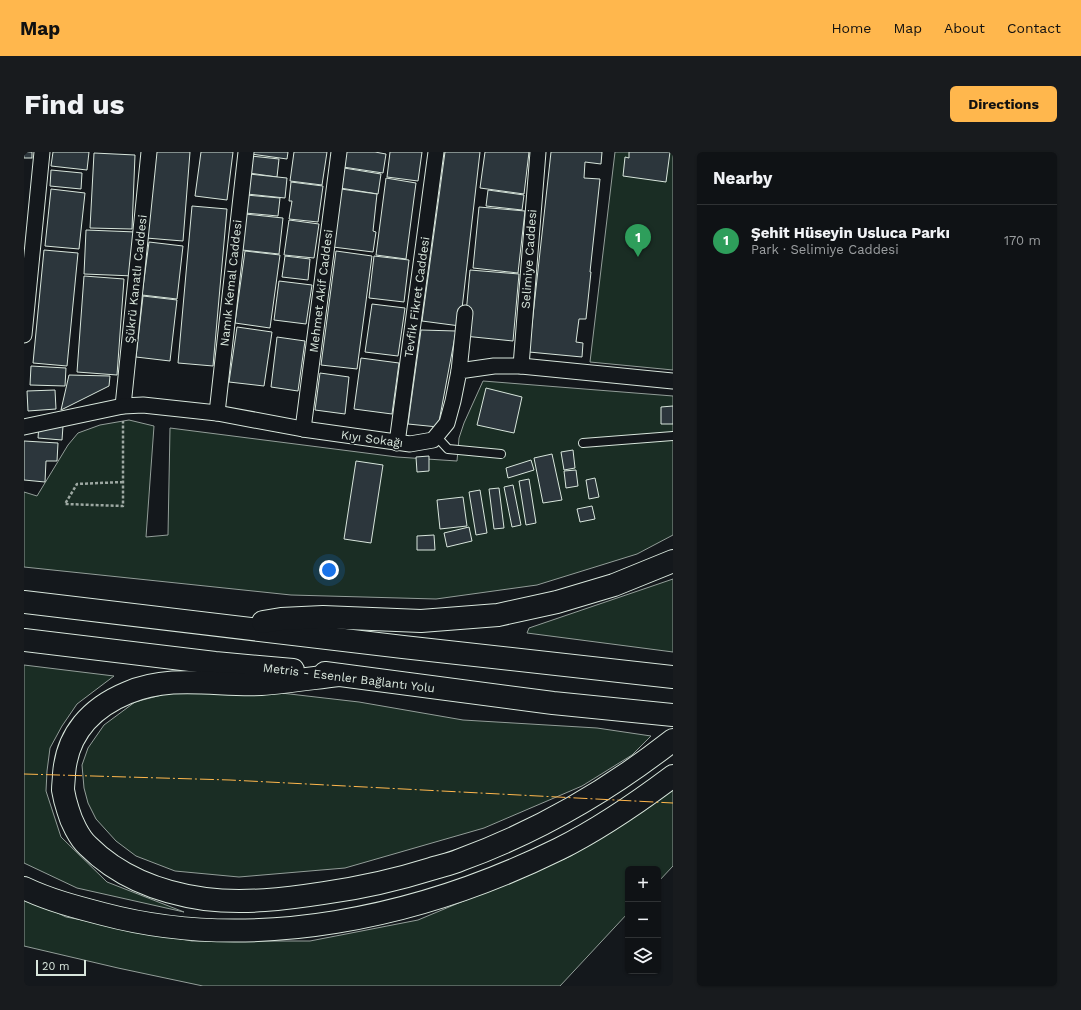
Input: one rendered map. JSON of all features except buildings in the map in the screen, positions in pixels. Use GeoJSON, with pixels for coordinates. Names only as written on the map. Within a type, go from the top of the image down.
{"type":"FeatureCollection","features":[{"type":"Feature","properties":{"kind":"highway"},"geometry":{"type":"LineString","coordinates":[[233,626],[281,619],[323,617],[421,621],[498,615],[557,602],[614,585],[673,561]]}},
{"type":"Feature","properties":{"kind":"highway"},"geometry":{"type":"LineString","coordinates":[[24,602],[673,677]]}},
{"type":"Feature","properties":{"kind":"highway","name":"Metris - Esenler Bağlantı Yolu"},"geometry":{"type":"LineString","coordinates":[[24,640],[215,663],[339,675],[553,703],[673,715]]}},
{"type":"Feature","properties":{"kind":"highway"},"geometry":{"type":"LineString","coordinates":[[339,675],[260,684],[174,681],[155,684],[131,691],[111,700],[92,714],[76,733],[65,762],[63,791],[71,819],[85,844],[109,865],[141,882],[178,894],[207,899],[248,901],[305,896],[345,890],[387,881],[459,861],[495,846],[580,803],[644,762],[673,740]]}},
{"type":"Feature","properties":{"kind":"highway"},"geometry":{"type":"LineString","coordinates":[[24,888],[49,899],[69,905],[118,918],[152,924],[233,931],[277,929],[327,923],[382,913],[434,899],[504,874],[561,848],[604,823],[673,776]]}},
{"type":"Feature","properties":{"kind":"street"},"geometry":{"type":"LineString","coordinates":[[24,335],[42,152]]}},
{"type":"Feature","properties":{"kind":"street","name":"Şükrü Kanatlı Caddesi"},"geometry":{"type":"LineString","coordinates":[[123,406],[149,152]]}},
{"type":"Feature","properties":{"kind":"street","name":"Namık Kemal Caddesi"},"geometry":{"type":"LineString","coordinates":[[217,413],[246,152]]}},
{"type":"Feature","properties":{"kind":"street","name":"Mehmet Akif Caddesi"},"geometry":{"type":"LineString","coordinates":[[303,430],[339,152]]}},
{"type":"Feature","properties":{"kind":"street","name":"Tevfik Fikret Caddesi"},"geometry":{"type":"LineString","coordinates":[[397,442],[436,152]]}},
{"type":"Feature","properties":{"kind":"street","name":"Selimiye Caddesi"},"geometry":{"type":"LineString","coordinates":[[521,366],[538,152]]}},
{"type":"Feature","properties":{"kind":"street"},"geometry":{"type":"LineString","coordinates":[[436,436],[447,423],[453,401],[459,370],[465,313]]}},
{"type":"Feature","properties":{"kind":"street"},"geometry":{"type":"LineString","coordinates":[[459,370],[494,366],[521,366],[673,381]]}},
{"type":"Feature","properties":{"kind":"street","name":"Kıyı Sokağı"},"geometry":{"type":"LineString","coordinates":[[24,427],[123,406],[143,405],[217,413],[303,430],[410,444],[433,440],[436,436]]}},
{"type":"Feature","properties":{"kind":"lane"},"geometry":{"type":"LineString","coordinates":[[436,436],[448,449],[501,454]]}},
{"type":"Feature","properties":{"kind":"lane"},"geometry":{"type":"LineString","coordinates":[[584,443],[673,436]]}},
{"type":"Feature","properties":{"kind":"path"},"geometry":{"type":"LineString","coordinates":[[123,406],[123,482],[123,506],[65,504],[76,484],[123,482]]}},
{"type":"Feature","properties":{"kind":"green space"},"geometry":{"type":"Polygon","coordinates":[[[615,152],[673,152],[673,370],[590,362],[615,152]]]}},
{"type":"Feature","properties":{"kind":"green space"},"geometry":{"type":"Polygon","coordinates":[[[483,381],[673,396],[673,535],[637,554],[537,585],[436,599],[291,595],[24,567],[24,492],[37,496],[68,445],[78,433],[100,425],[129,420],[154,426],[146,537],[168,535],[170,428],[397,457],[457,461],[459,438],[464,423],[483,381]]]}},
{"type":"Feature","properties":{"kind":"green space"},"geometry":{"type":"Polygon","coordinates":[[[673,579],[673,652],[527,633],[529,628],[673,579]]]}},
{"type":"Feature","properties":{"kind":"green space"},"geometry":{"type":"Polygon","coordinates":[[[24,665],[114,676],[77,704],[62,726],[50,748],[46,791],[61,837],[107,882],[184,912],[77,888],[24,863],[24,665]]]}},
{"type":"Feature","properties":{"kind":"green space"},"geometry":{"type":"Polygon","coordinates":[[[255,690],[359,702],[463,720],[597,728],[651,736],[632,755],[582,786],[484,828],[345,868],[239,877],[175,871],[136,856],[116,841],[96,819],[88,803],[84,788],[82,765],[88,748],[104,725],[135,702],[169,693],[255,690]]]}},
{"type":"Feature","properties":{"kind":"green space"},"geometry":{"type":"Polygon","coordinates":[[[673,789],[673,866],[661,879],[661,866],[625,866],[625,916],[560,986],[203,986],[24,946],[24,897],[66,917],[192,941],[310,941],[418,920],[571,856],[673,789]]]}},
{"type":"Feature","properties":{"kind":"power"},"geometry":{"type":"LineString","coordinates":[[24,774],[230,780],[673,803]]}},
{"type":"Feature","properties":{"kind":"place","name":"Şehit Hüseyin Usluca Parkı"},"geometry":{"type":"Point","coordinates":[638,257]}}]}
